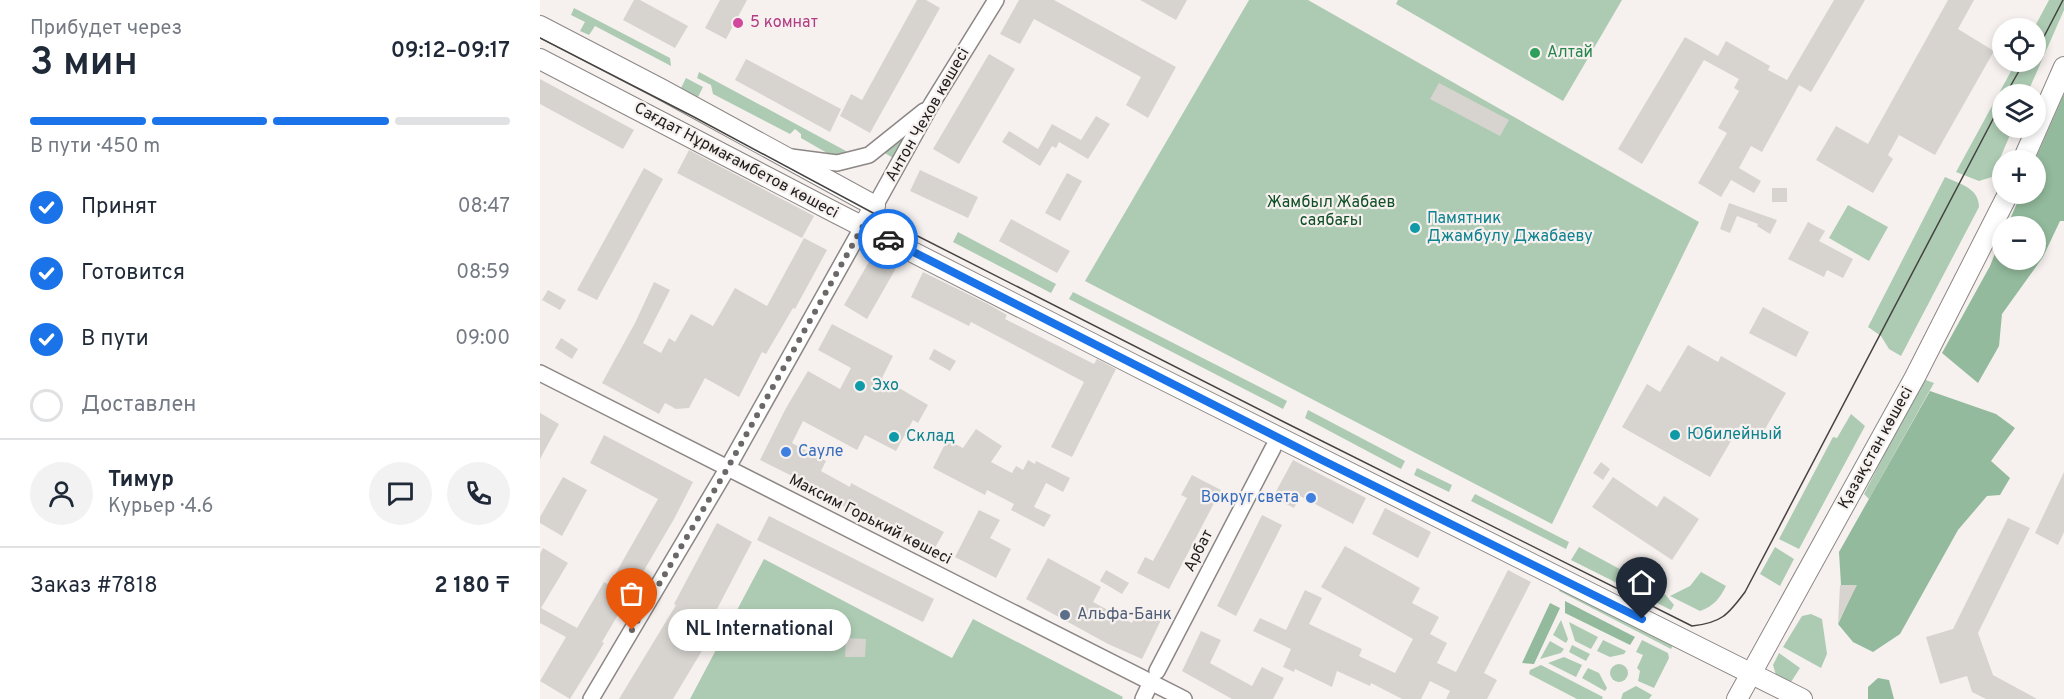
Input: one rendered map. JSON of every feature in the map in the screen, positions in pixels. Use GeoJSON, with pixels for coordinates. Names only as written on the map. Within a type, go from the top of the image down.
{"type":"FeatureCollection","features":[{"type":"Feature","properties":{"kind":"main road","name":"Сағдат Нұрмағамбетов көшесі"},"geometry":{"type":"LineString","coordinates":[[540,26],[875,206]]}},
{"type":"Feature","properties":{"kind":"main road","name":"Сағдат Нұрмағамбетов көшесі"},"geometry":{"type":"LineString","coordinates":[[540,59],[1373,486],[1802,699]]}},
{"type":"Feature","properties":{"kind":"main road"},"geometry":{"type":"LineString","coordinates":[[2028,150],[2062,74]]}},
{"type":"Feature","properties":{"kind":"main road","name":"Қазақстан көшесі"},"geometry":{"type":"LineString","coordinates":[[1737,699],[1915,376],[2003,204]]}},
{"type":"Feature","properties":{"kind":"main road","name":"Антон Чехов көшесі"},"geometry":{"type":"LineString","coordinates":[[863,226],[875,206]]}},
{"type":"Feature","properties":{"kind":"street","name":"Антон Чехов көшесі"},"geometry":{"type":"LineString","coordinates":[[875,206],[931,105],[996,0]]}},
{"type":"Feature","properties":{"kind":"street"},"geometry":{"type":"LineString","coordinates":[[781,155],[837,163],[869,155],[931,105]]}},
{"type":"Feature","properties":{"kind":"street","name":"Антон Чехов көшесі"},"geometry":{"type":"LineString","coordinates":[[591,699],[727,469],[863,226]]}},
{"type":"Feature","properties":{"kind":"street","name":"Максим Горький көшесі"},"geometry":{"type":"LineString","coordinates":[[540,373],[727,469],[1154,677],[1184,699]]}},
{"type":"Feature","properties":{"kind":"street","name":"Арбат"},"geometry":{"type":"LineString","coordinates":[[1143,699],[1273,448]]}},
{"type":"Feature","properties":{"kind":"green space","name":"Жамбыл Жабаев саябағы"},"geometry":{"type":"Polygon","coordinates":[[[1249,0],[1308,0],[1699,222],[1552,524],[1085,281],[1249,0]]]}},
{"type":"Feature","properties":{"kind":"green space","name":"Алтай"},"geometry":{"type":"Polygon","coordinates":[[[1398,0],[1622,0],[1563,101],[1396,4],[1398,0]]]}},
{"type":"Feature","properties":{"kind":"green space"},"geometry":{"type":"Polygon","coordinates":[[[2049,0],[2064,0],[2064,10],[2046,51],[2046,18],[2039,18],[2049,0]]]}},
{"type":"Feature","properties":{"kind":"green space"},"geometry":{"type":"Polygon","coordinates":[[[574,8],[670,58],[671,66],[595,26],[589,35],[580,31],[585,22],[571,15],[574,8]]]}},
{"type":"Feature","properties":{"kind":"green space"},"geometry":{"type":"Polygon","coordinates":[[[699,72],[846,151],[841,161],[801,138],[801,134],[795,129],[790,134],[713,94],[711,85],[697,78],[699,72]]]}},
{"type":"Feature","properties":{"kind":"green space"},"geometry":{"type":"Polygon","coordinates":[[[2011,72],[2037,72],[2031,84],[2004,84],[2011,72]]]}},
{"type":"Feature","properties":{"kind":"green space"},"geometry":{"type":"Polygon","coordinates":[[[686,78],[703,87],[698,97],[681,88],[686,78]]]}},
{"type":"Feature","properties":{"kind":"green space"},"geometry":{"type":"Polygon","coordinates":[[[2064,94],[2064,221],[2060,221],[2046,251],[2046,216],[2011,216],[2017,204],[2046,204],[2046,150],[2039,150],[2064,94]]]}},
{"type":"Feature","properties":{"kind":"green space"},"geometry":{"type":"Polygon","coordinates":[[[1992,106],[1992,138],[2009,138],[2004,150],[1992,150],[1992,177],[1979,181],[1956,172],[1992,106]]]}},
{"type":"Feature","properties":{"kind":"green space"},"geometry":{"type":"Polygon","coordinates":[[[913,126],[895,159],[883,152],[913,126]]]}},
{"type":"Feature","properties":{"kind":"green space"},"geometry":{"type":"Polygon","coordinates":[[[1945,177],[1972,191],[1976,195],[1979,207],[1901,356],[1889,349],[1881,336],[1868,327],[1945,177]]]}},
{"type":"Feature","properties":{"kind":"green space"},"geometry":{"type":"Polygon","coordinates":[[[1848,205],[1888,227],[1869,261],[1829,238],[1848,205]]]}},
{"type":"Feature","properties":{"kind":"green space"},"geometry":{"type":"Polygon","coordinates":[[[958,232],[1056,284],[1051,293],[953,242],[958,232]]]}},
{"type":"Feature","properties":{"kind":"green space"},"geometry":{"type":"Polygon","coordinates":[[[1992,261],[1992,270],[2034,270],[2002,314],[1999,346],[1978,383],[1942,353],[1992,261]]]}},
{"type":"Feature","properties":{"kind":"green space"},"geometry":{"type":"Polygon","coordinates":[[[1073,292],[1287,401],[1283,409],[1069,299],[1073,292]]]}},
{"type":"Feature","properties":{"kind":"green space"},"geometry":{"type":"Polygon","coordinates":[[[1923,379],[1934,383],[1869,499],[1864,494],[1923,379]]]}},
{"type":"Feature","properties":{"kind":"green space"},"geometry":{"type":"Polygon","coordinates":[[[1930,391],[1996,414],[2015,428],[1991,461],[2010,478],[2000,495],[1987,496],[1958,530],[1900,634],[1873,652],[1853,642],[1838,624],[1856,585],[1841,585],[1839,552],[1930,391]]]}},
{"type":"Feature","properties":{"kind":"green space"},"geometry":{"type":"Polygon","coordinates":[[[1308,410],[1405,461],[1401,469],[1305,418],[1308,410]]]}},
{"type":"Feature","properties":{"kind":"green space"},"geometry":{"type":"Polygon","coordinates":[[[1851,414],[1865,426],[1799,549],[1779,539],[1833,437],[1837,438],[1851,414]]]}},
{"type":"Feature","properties":{"kind":"green space"},"geometry":{"type":"Polygon","coordinates":[[[1417,468],[1452,485],[1449,492],[1414,475],[1417,468]]]}},
{"type":"Feature","properties":{"kind":"green space"},"geometry":{"type":"Polygon","coordinates":[[[1475,494],[1569,542],[1566,549],[1471,501],[1475,494]]]}},
{"type":"Feature","properties":{"kind":"green space"},"geometry":{"type":"Polygon","coordinates":[[[1579,547],[1664,593],[1674,605],[1671,610],[1571,560],[1579,547]]]}},
{"type":"Feature","properties":{"kind":"green space"},"geometry":{"type":"Polygon","coordinates":[[[1775,547],[1794,559],[1780,586],[1760,574],[1775,547]]]}},
{"type":"Feature","properties":{"kind":"green space"},"geometry":{"type":"Polygon","coordinates":[[[764,559],[952,658],[973,619],[1123,697],[1122,699],[690,699],[764,559]]]}},
{"type":"Feature","properties":{"kind":"green space"},"geometry":{"type":"Polygon","coordinates":[[[1701,572],[1726,586],[1713,604],[1700,611],[1670,596],[1690,586],[1701,572]]]}},
{"type":"Feature","properties":{"kind":"green space"},"geometry":{"type":"Polygon","coordinates":[[[1563,583],[1676,640],[1671,649],[1559,591],[1563,583]]]}},
{"type":"Feature","properties":{"kind":"green space"},"geometry":{"type":"Polygon","coordinates":[[[1565,601],[1635,637],[1630,645],[1565,613],[1565,601]]]}},
{"type":"Feature","properties":{"kind":"green space"},"geometry":{"type":"Polygon","coordinates":[[[1550,603],[1560,608],[1534,664],[1522,663],[1550,603]]]}},
{"type":"Feature","properties":{"kind":"green space"},"geometry":{"type":"Polygon","coordinates":[[[1811,614],[1822,619],[1827,654],[1821,668],[1783,647],[1802,616],[1811,614]]]}},
{"type":"Feature","properties":{"kind":"green space"},"geometry":{"type":"Polygon","coordinates":[[[1561,620],[1568,639],[1566,643],[1553,635],[1561,620]]]}},
{"type":"Feature","properties":{"kind":"green space"},"geometry":{"type":"Polygon","coordinates":[[[1569,622],[1598,637],[1591,649],[1575,641],[1569,622]]]}},
{"type":"Feature","properties":{"kind":"green space"},"geometry":{"type":"Polygon","coordinates":[[[1603,640],[1626,651],[1624,654],[1610,657],[1597,651],[1603,640]]]}},
{"type":"Feature","properties":{"kind":"green space"},"geometry":{"type":"Polygon","coordinates":[[[1642,640],[1668,653],[1669,658],[1654,688],[1638,681],[1640,671],[1637,668],[1643,655],[1636,652],[1642,640]]]}},
{"type":"Feature","properties":{"kind":"green space"},"geometry":{"type":"Polygon","coordinates":[[[1550,641],[1564,649],[1561,653],[1540,659],[1550,641]]]}},
{"type":"Feature","properties":{"kind":"green space"},"geometry":{"type":"Polygon","coordinates":[[[1572,645],[1590,654],[1586,661],[1569,652],[1572,645]]]}},
{"type":"Feature","properties":{"kind":"green space"},"geometry":{"type":"Polygon","coordinates":[[[1779,653],[1800,668],[1791,682],[1776,675],[1773,665],[1779,653]]]}},
{"type":"Feature","properties":{"kind":"green space"},"geometry":{"type":"Polygon","coordinates":[[[1564,657],[1582,665],[1576,677],[1548,663],[1564,657]]]}},
{"type":"Feature","properties":{"kind":"green space"},"geometry":{"type":"Polygon","coordinates":[[[1615,664],[1623,664],[1628,669],[1626,680],[1615,682],[1610,677],[1610,669],[1615,664]]]}},
{"type":"Feature","properties":{"kind":"green space"},"geometry":{"type":"Polygon","coordinates":[[[1541,665],[1603,697],[1602,699],[1577,699],[1529,674],[1530,670],[1541,665]]]}},
{"type":"Feature","properties":{"kind":"green space"},"geometry":{"type":"Polygon","coordinates":[[[1588,668],[1599,673],[1607,688],[1605,691],[1582,678],[1588,668]]]}},
{"type":"Feature","properties":{"kind":"green space"},"geometry":{"type":"Polygon","coordinates":[[[1878,678],[1889,680],[1894,699],[1868,699],[1868,687],[1878,678]]]}},
{"type":"Feature","properties":{"kind":"green space"},"geometry":{"type":"Polygon","coordinates":[[[1636,686],[1652,695],[1649,699],[1621,699],[1623,693],[1636,686]]]}},
{"type":"Feature","properties":{"kind":"building"},"geometry":{"type":"Polygon","coordinates":[[[634,0],[640,0],[688,26],[675,48],[623,20],[634,0]]]}},
{"type":"Feature","properties":{"kind":"building"},"geometry":{"type":"Polygon","coordinates":[[[720,0],[747,0],[726,39],[705,28],[720,0]]]}},
{"type":"Feature","properties":{"kind":"building"},"geometry":{"type":"Polygon","coordinates":[[[917,0],[926,0],[940,8],[870,133],[840,116],[851,94],[862,100],[917,0]]]}},
{"type":"Feature","properties":{"kind":"building"},"geometry":{"type":"Polygon","coordinates":[[[1019,0],[1054,0],[1176,67],[1148,118],[1126,105],[1141,77],[1034,19],[1020,44],[1000,34],[1019,0]]]}},
{"type":"Feature","properties":{"kind":"building"},"geometry":{"type":"Polygon","coordinates":[[[1140,0],[1187,0],[1176,20],[1140,0]]]}},
{"type":"Feature","properties":{"kind":"building"},"geometry":{"type":"Polygon","coordinates":[[[1834,0],[1865,0],[1811,92],[1799,85],[1762,152],[1751,146],[1739,168],[1761,181],[1754,193],[1731,180],[1721,197],[1698,183],[1727,133],[1718,128],[1739,91],[1734,88],[1739,79],[1704,60],[1642,164],[1618,149],[1685,37],[1718,56],[1726,41],[1770,66],[1768,70],[1787,80],[1834,0]]]}},
{"type":"Feature","properties":{"kind":"building"},"geometry":{"type":"Polygon","coordinates":[[[1948,0],[1974,0],[1958,29],[1992,50],[1992,55],[1935,155],[1899,135],[1888,155],[1893,159],[1873,193],[1816,160],[1836,126],[1868,144],[1948,0]]]}},
{"type":"Feature","properties":{"kind":"building"},"geometry":{"type":"Polygon","coordinates":[[[989,54],[1015,69],[959,164],[933,149],[989,54]]]}},
{"type":"Feature","properties":{"kind":"building"},"geometry":{"type":"Polygon","coordinates":[[[746,59],[841,109],[830,132],[735,80],[746,59]]]}},
{"type":"Feature","properties":{"kind":"building"},"geometry":{"type":"Polygon","coordinates":[[[540,79],[634,130],[623,149],[540,104],[540,79]]]}},
{"type":"Feature","properties":{"kind":"building"},"geometry":{"type":"Polygon","coordinates":[[[1439,83],[1509,120],[1500,136],[1430,99],[1439,83]]]}},
{"type":"Feature","properties":{"kind":"building"},"geometry":{"type":"Polygon","coordinates":[[[1096,116],[1110,124],[1088,159],[1059,142],[1056,148],[1052,146],[1040,166],[1002,142],[1009,131],[1038,149],[1052,124],[1081,140],[1096,116]]]}},
{"type":"Feature","properties":{"kind":"building"},"geometry":{"type":"Polygon","coordinates":[[[689,150],[814,216],[802,238],[677,173],[689,150]]]}},
{"type":"Feature","properties":{"kind":"building"},"geometry":{"type":"Polygon","coordinates":[[[644,168],[663,179],[597,300],[577,290],[644,168]]]}},
{"type":"Feature","properties":{"kind":"building"},"geometry":{"type":"Polygon","coordinates":[[[920,170],[978,197],[968,218],[910,191],[920,170]]]}},
{"type":"Feature","properties":{"kind":"building"},"geometry":{"type":"Polygon","coordinates":[[[1067,173],[1082,181],[1060,221],[1045,213],[1067,173]]]}},
{"type":"Feature","properties":{"kind":"building"},"geometry":{"type":"Polygon","coordinates":[[[1772,188],[1787,188],[1787,202],[1772,202],[1772,188]]]}},
{"type":"Feature","properties":{"kind":"building"},"geometry":{"type":"Polygon","coordinates":[[[1729,203],[1777,220],[1770,234],[1757,226],[1758,224],[1737,216],[1730,233],[1720,229],[1729,203]]]}},
{"type":"Feature","properties":{"kind":"building"},"geometry":{"type":"Polygon","coordinates":[[[1011,219],[1070,251],[1057,273],[999,241],[1011,219]]]}},
{"type":"Feature","properties":{"kind":"building"},"geometry":{"type":"Polygon","coordinates":[[[1808,222],[1825,231],[1819,241],[1853,259],[1843,278],[1827,270],[1824,277],[1788,259],[1808,222]]]}},
{"type":"Feature","properties":{"kind":"building"},"geometry":{"type":"Polygon","coordinates":[[[804,238],[827,250],[795,309],[793,308],[766,354],[762,352],[739,397],[705,378],[689,408],[676,409],[665,403],[659,414],[602,383],[635,323],[654,282],[670,290],[643,343],[661,353],[669,338],[675,342],[691,314],[713,326],[735,288],[767,306],[804,238]]]}},
{"type":"Feature","properties":{"kind":"building"},"geometry":{"type":"Polygon","coordinates":[[[877,248],[900,261],[867,319],[844,305],[877,248]]]}},
{"type":"Feature","properties":{"kind":"building"},"geometry":{"type":"Polygon","coordinates":[[[923,272],[988,304],[1007,315],[1005,319],[1094,364],[1097,359],[1116,369],[1072,457],[1051,447],[1084,382],[971,322],[969,326],[911,297],[923,272]]]}},
{"type":"Feature","properties":{"kind":"building"},"geometry":{"type":"Polygon","coordinates":[[[548,290],[566,300],[560,310],[542,300],[548,290]]]}},
{"type":"Feature","properties":{"kind":"building"},"geometry":{"type":"Polygon","coordinates":[[[1763,307],[1809,332],[1796,357],[1749,333],[1763,307]]]}},
{"type":"Feature","properties":{"kind":"building"},"geometry":{"type":"Polygon","coordinates":[[[832,324],[893,356],[882,378],[928,405],[918,423],[913,420],[896,451],[865,435],[857,450],[803,421],[792,443],[826,461],[821,471],[850,487],[851,483],[944,532],[932,553],[815,491],[816,488],[760,460],[808,371],[840,389],[851,368],[818,350],[832,324]]]}},
{"type":"Feature","properties":{"kind":"building"},"geometry":{"type":"Polygon","coordinates":[[[561,338],[578,349],[572,359],[555,348],[561,338]]]}},
{"type":"Feature","properties":{"kind":"building"},"geometry":{"type":"Polygon","coordinates":[[[1688,345],[1718,362],[1721,356],[1786,393],[1761,436],[1741,424],[1710,477],[1622,427],[1647,384],[1660,392],[1688,345]]]}},
{"type":"Feature","properties":{"kind":"building"},"geometry":{"type":"Polygon","coordinates":[[[934,349],[956,361],[950,371],[929,359],[934,349]]]}},
{"type":"Feature","properties":{"kind":"building"},"geometry":{"type":"Polygon","coordinates":[[[540,413],[559,424],[540,459],[540,413]]]}},
{"type":"Feature","properties":{"kind":"building"},"geometry":{"type":"Polygon","coordinates":[[[976,429],[1002,446],[991,462],[1012,473],[1016,466],[1023,470],[1028,460],[1035,464],[1036,461],[1070,478],[1063,492],[1046,483],[1034,507],[1051,515],[1044,527],[1011,510],[1014,504],[987,490],[985,495],[933,468],[947,440],[963,448],[976,429]]]}},
{"type":"Feature","properties":{"kind":"building"},"geometry":{"type":"Polygon","coordinates":[[[604,435],[693,482],[602,642],[604,643],[570,699],[540,681],[566,637],[540,623],[540,554],[543,548],[568,563],[541,608],[577,628],[604,582],[609,585],[658,499],[590,463],[604,435]]]}},
{"type":"Feature","properties":{"kind":"building"},"geometry":{"type":"Polygon","coordinates":[[[1293,460],[1366,498],[1353,524],[1300,496],[1294,508],[1273,497],[1293,460]]]}},
{"type":"Feature","properties":{"kind":"building"},"geometry":{"type":"Polygon","coordinates":[[[1601,462],[1610,469],[1603,480],[1593,473],[1601,462]]]}},
{"type":"Feature","properties":{"kind":"building"},"geometry":{"type":"Polygon","coordinates":[[[2064,472],[2064,532],[2058,545],[2035,533],[2064,472]]]}},
{"type":"Feature","properties":{"kind":"building"},"geometry":{"type":"Polygon","coordinates":[[[1192,475],[1221,490],[1169,589],[1137,573],[1145,557],[1153,561],[1187,498],[1181,495],[1192,475]]]}},
{"type":"Feature","properties":{"kind":"building"},"geometry":{"type":"Polygon","coordinates":[[[563,477],[587,490],[562,536],[540,523],[540,517],[563,477]]]}},
{"type":"Feature","properties":{"kind":"building"},"geometry":{"type":"Polygon","coordinates":[[[1613,477],[1657,507],[1664,496],[1699,519],[1672,560],[1592,507],[1613,477]]]}},
{"type":"Feature","properties":{"kind":"building"},"geometry":{"type":"Polygon","coordinates":[[[1385,508],[1431,532],[1418,558],[1372,534],[1385,508]]]}},
{"type":"Feature","properties":{"kind":"building"},"geometry":{"type":"Polygon","coordinates":[[[979,510],[1000,520],[990,538],[1011,549],[996,578],[955,557],[979,510]]]}},
{"type":"Feature","properties":{"kind":"building"},"geometry":{"type":"Polygon","coordinates":[[[1262,515],[1282,525],[1236,616],[1217,606],[1262,515]]]}},
{"type":"Feature","properties":{"kind":"building"},"geometry":{"type":"Polygon","coordinates":[[[769,516],[934,599],[923,622],[757,540],[769,516]]]}},
{"type":"Feature","properties":{"kind":"building"},"geometry":{"type":"Polygon","coordinates":[[[2008,518],[2030,528],[1978,633],[1993,675],[2037,699],[1986,699],[1972,692],[1967,676],[1940,684],[1926,637],[1953,629],[2008,518]]]}},
{"type":"Feature","properties":{"kind":"building"},"geometry":{"type":"Polygon","coordinates":[[[717,523],[752,542],[706,630],[712,634],[673,699],[619,699],[676,605],[674,604],[717,523]]]}},
{"type":"Feature","properties":{"kind":"building"},"geometry":{"type":"Polygon","coordinates":[[[1345,546],[1420,588],[1412,603],[1439,617],[1430,634],[1447,643],[1437,663],[1456,672],[1508,570],[1531,582],[1484,673],[1497,680],[1487,699],[1446,699],[1450,691],[1430,681],[1421,699],[1402,699],[1371,683],[1370,686],[1337,671],[1332,687],[1295,669],[1294,672],[1283,667],[1291,649],[1253,631],[1260,618],[1286,630],[1305,590],[1322,598],[1309,624],[1362,649],[1359,656],[1395,673],[1413,639],[1321,587],[1345,546]]]}},
{"type":"Feature","properties":{"kind":"building"},"geometry":{"type":"Polygon","coordinates":[[[1048,558],[1101,587],[1093,602],[1132,623],[1140,607],[1162,618],[1142,659],[1108,644],[1026,599],[1048,558]]]}},
{"type":"Feature","properties":{"kind":"building"},"geometry":{"type":"Polygon","coordinates":[[[1106,570],[1129,583],[1122,594],[1100,581],[1106,570]]]}},
{"type":"Feature","properties":{"kind":"building"},"geometry":{"type":"Polygon","coordinates":[[[1840,585],[1857,585],[1838,623],[1840,585]]]}},
{"type":"Feature","properties":{"kind":"building"},"geometry":{"type":"Polygon","coordinates":[[[1201,631],[1221,640],[1210,663],[1252,686],[1262,667],[1284,678],[1273,699],[1232,699],[1182,671],[1201,631]]]}},
{"type":"Feature","properties":{"kind":"building"},"geometry":{"type":"Polygon","coordinates":[[[846,638],[866,639],[865,657],[845,657],[846,638]]]}},
{"type":"Feature","properties":{"kind":"tram line"},"geometry":{"type":"LineString","coordinates":[[2046,33],[2063,0]]}},
{"type":"Feature","properties":{"kind":"tram line"},"geometry":{"type":"LineString","coordinates":[[540,38],[888,221],[1692,626],[1717,620],[1734,607],[1745,592],[1992,121]]}},
{"type":"Feature","properties":{"kind":"tram line"},"geometry":{"type":"LineString","coordinates":[[2012,84],[2018,72]]}},
{"type":"Feature","properties":{"kind":"way so far"},"geometry":{"type":"LineString","coordinates":[[632,630],[727,469],[863,226],[888,239]]}},
{"type":"Feature","properties":{"kind":"place","name":"5 комнат"},"geometry":{"type":"Point","coordinates":[738,23]}},
{"type":"Feature","properties":{"kind":"place","name":"Алтай"},"geometry":{"type":"Point","coordinates":[1535,53]}},
{"type":"Feature","properties":{"kind":"place","name":"Памятник Джамбулу Джабаеву"},"geometry":{"type":"Point","coordinates":[1415,228]}},
{"type":"Feature","properties":{"kind":"place","name":"Эхо"},"geometry":{"type":"Point","coordinates":[860,386]}},
{"type":"Feature","properties":{"kind":"place","name":"Юбилейный"},"geometry":{"type":"Point","coordinates":[1675,435]}},
{"type":"Feature","properties":{"kind":"place","name":"Склад"},"geometry":{"type":"Point","coordinates":[894,437]}},
{"type":"Feature","properties":{"kind":"place","name":"Сауле"},"geometry":{"type":"Point","coordinates":[786,452]}},
{"type":"Feature","properties":{"kind":"place","name":"Вокруг света"},"geometry":{"type":"Point","coordinates":[1311,498]}},
{"type":"Feature","properties":{"kind":"place","name":"Альфа-Банк"},"geometry":{"type":"Point","coordinates":[1065,615]}},
{"type":"Feature","properties":{"kind":"place","name":"NL International"},"geometry":{"type":"Point","coordinates":[632,630]}},
{"type":"Feature","properties":{"kind":"route"},"geometry":{"type":"LineString","coordinates":[[888,239],[1322,460],[1642,619]]}}]}
